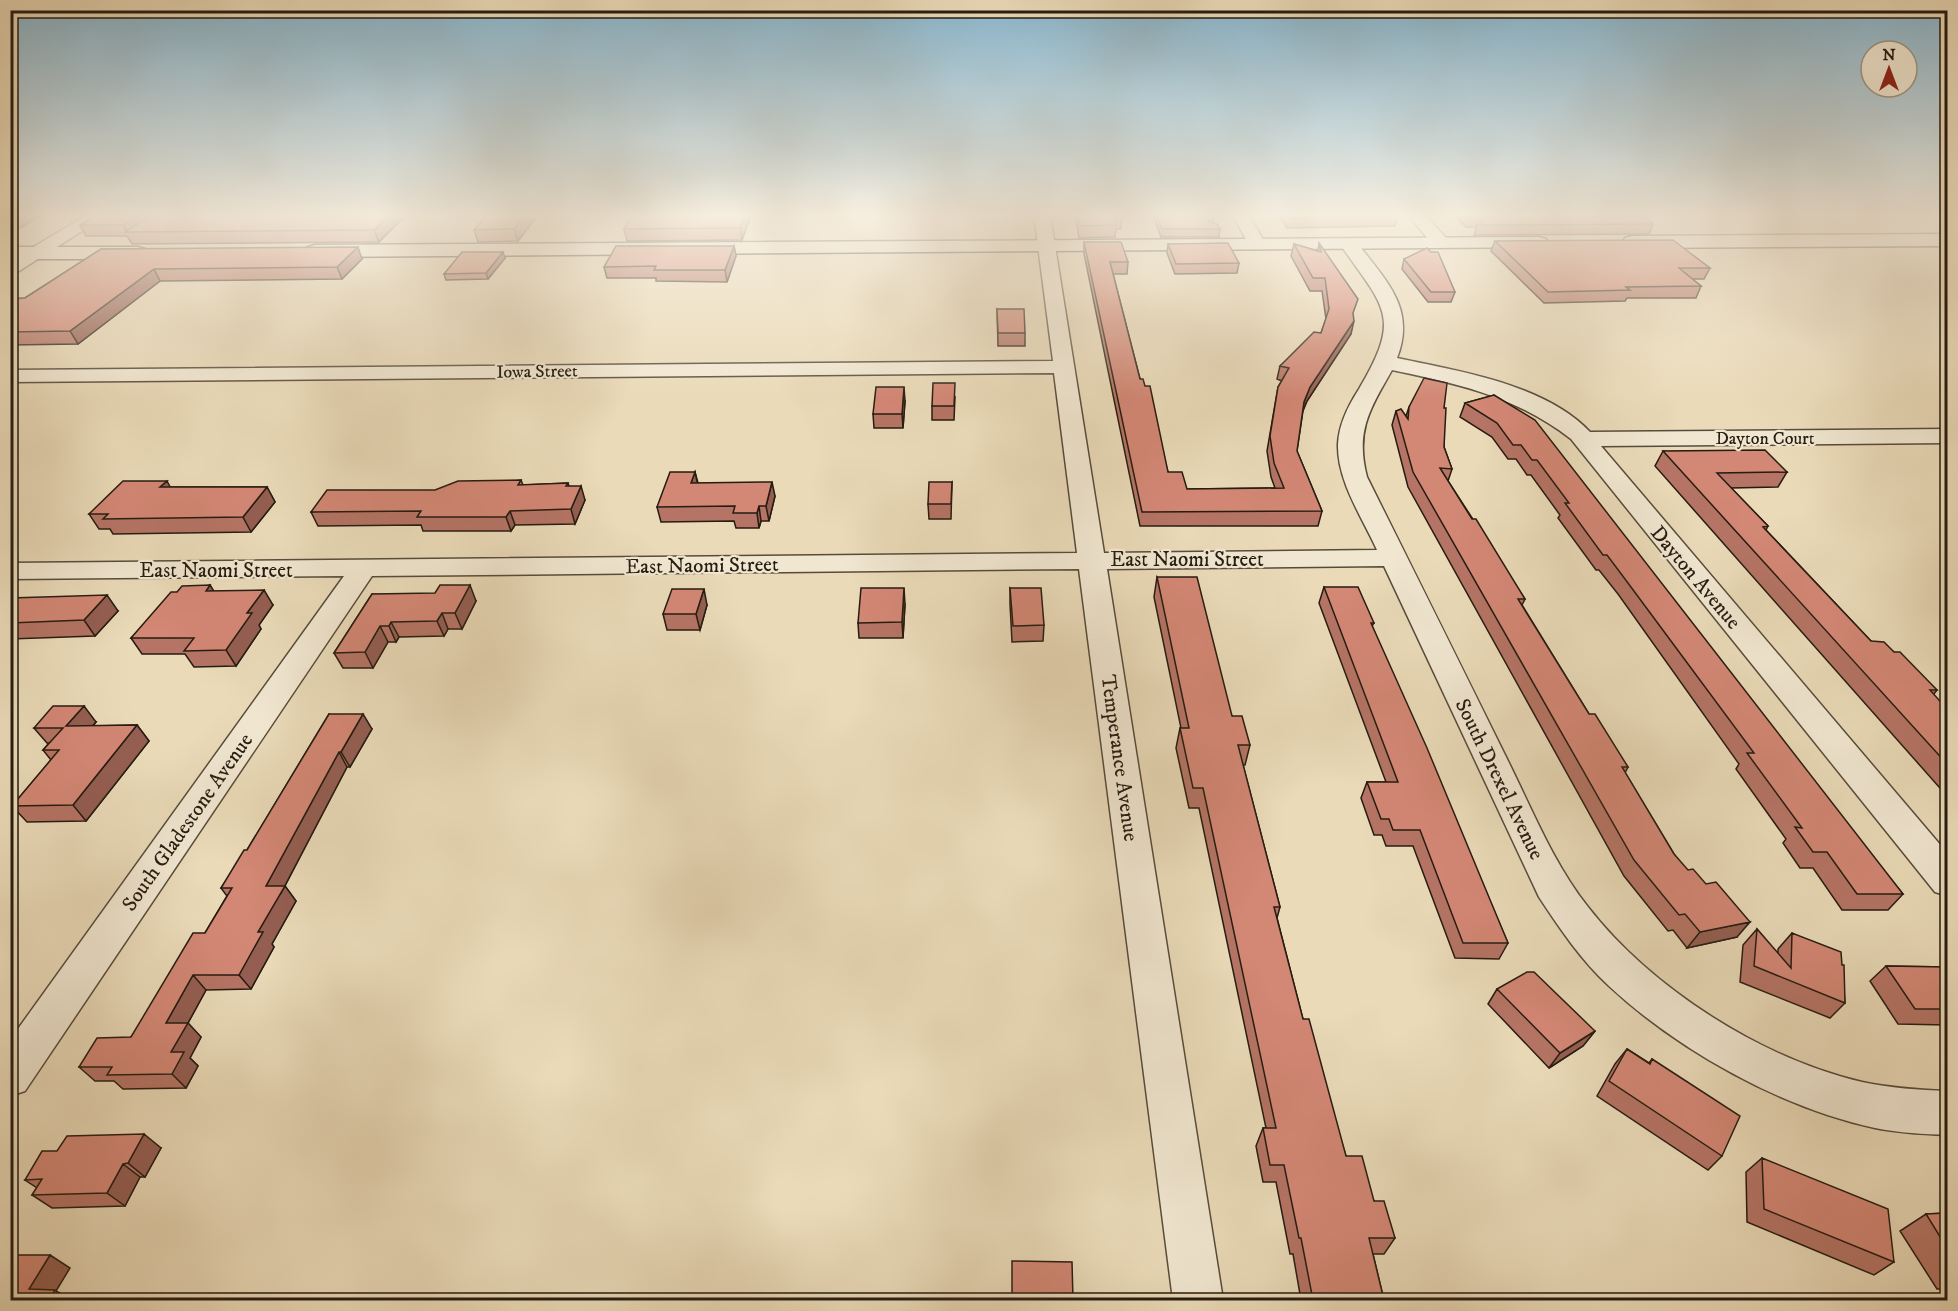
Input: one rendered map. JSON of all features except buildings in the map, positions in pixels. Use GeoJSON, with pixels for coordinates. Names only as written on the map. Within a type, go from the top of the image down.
{"type":"FeatureCollection","features":[{"type":"Feature","properties":{"kind":"street","name":"Temperance Avenue"},"geometry":{"type":"LineString","coordinates":[[1050,276],[1198,1300]]}},
{"type":"Feature","properties":{"kind":"street","name":"South Drexel Avenue"},"geometry":{"type":"LineString","coordinates":[[1371,276],[1392,309],[1395,324],[1394,343],[1356,415],[1350,434],[1350,454],[1359,489],[1552,886],[1583,931],[1614,964],[1660,1006],[1713,1041],[1787,1078],[1874,1106],[1947,1113]]}},
{"type":"Feature","properties":{"kind":"street","name":"Dayton Avenue"},"geometry":{"type":"LineString","coordinates":[[1385,362],[1483,384],[1511,393],[1553,414],[1583,439],[1947,881]]}},
{"type":"Feature","properties":{"kind":"street","name":"Iowa Street"},"geometry":{"type":"LineString","coordinates":[[10,376],[1063,367]]}},
{"type":"Feature","properties":{"kind":"street","name":"Dayton Court"},"geometry":{"type":"LineString","coordinates":[[1583,439],[1947,436]]}},
{"type":"Feature","properties":{"kind":"street","name":"East Naomi Street"},"geometry":{"type":"LineString","coordinates":[[10,571],[1393,558]]}},
{"type":"Feature","properties":{"kind":"street","name":"South Gladestone Avenue"},"geometry":{"type":"LineString","coordinates":[[10,1076],[363,569]]}}]}
